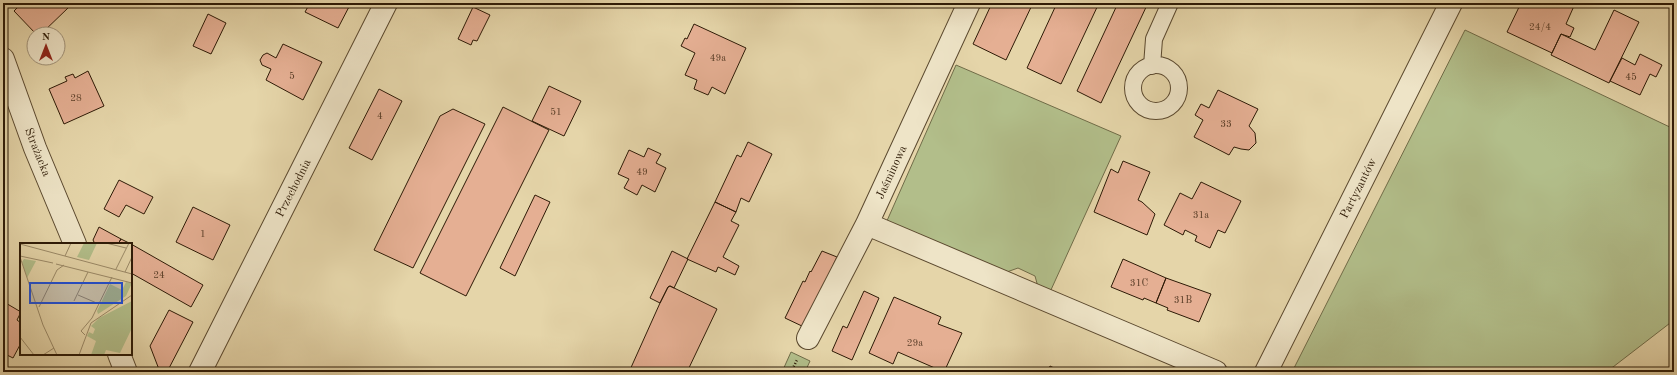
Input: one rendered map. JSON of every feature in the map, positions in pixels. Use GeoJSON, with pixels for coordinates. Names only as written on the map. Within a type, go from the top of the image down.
{"type":"FeatureCollection","features":[{"type":"Feature","properties":{"kind":"street","name":"Przechodnia"},"geometry":{"type":"LineString","coordinates":[[200,372],[386,3]]}},
{"type":"Feature","properties":{"kind":"street","name":"Jaśminowa"},"geometry":{"type":"LineString","coordinates":[[808,338],[867,224],[970,3]]}},
{"type":"Feature","properties":{"kind":"street","name":"Partyzantów"},"geometry":{"type":"LineString","coordinates":[[1266,372],[1451,3]]}},
{"type":"Feature","properties":{"kind":"street","name":"Strażacka"},"geometry":{"type":"LineString","coordinates":[[3,59],[35,148],[75,243]]}},
{"type":"Feature","properties":{"kind":"street"},"geometry":{"type":"LineString","coordinates":[[867,224],[1216,372]]}},
{"type":"Feature","properties":{"kind":"street"},"geometry":{"type":"LineString","coordinates":[[119,355],[126,372]]}},
{"type":"Feature","properties":{"kind":"lane"},"geometry":{"type":"LineString","coordinates":[[1152,66],[1154,39],[1170,3]]}},
{"type":"Feature","properties":{"kind":"path"},"geometry":{"type":"LineString","coordinates":[[1662,372],[1674,364]]}},
{"type":"Feature","properties":{"kind":"green space"},"geometry":{"type":"Polygon","coordinates":[[[1465,30],[1674,129],[1674,320],[1605,372],[1292,372],[1465,30]]]}},
{"type":"Feature","properties":{"kind":"green space"},"geometry":{"type":"Polygon","coordinates":[[[956,65],[1121,136],[1050,292],[1038,287],[1035,276],[1018,268],[1004,273],[886,223],[956,65]]]}},
{"type":"Feature","properties":{"kind":"green space"},"geometry":{"type":"Polygon","coordinates":[[[791,352],[810,361],[805,372],[782,372],[791,352]]]}},
{"type":"Feature","properties":{"kind":"building"},"geometry":{"type":"Polygon","coordinates":[[[22,3],[63,3],[68,8],[49,26],[28,26],[14,11],[22,3]]]}},
{"type":"Feature","properties":{"kind":"building"},"geometry":{"type":"Polygon","coordinates":[[[310,3],[351,3],[338,28],[305,12],[310,3]]]}},
{"type":"Feature","properties":{"kind":"building"},"geometry":{"type":"Polygon","coordinates":[[[992,3],[1033,3],[1006,60],[973,44],[992,3]]]}},
{"type":"Feature","properties":{"kind":"building"},"geometry":{"type":"Polygon","coordinates":[[[1057,3],[1099,3],[1061,84],[1027,68],[1057,3]]]}},
{"type":"Feature","properties":{"kind":"building"},"geometry":{"type":"Polygon","coordinates":[[[1118,3],[1148,3],[1101,103],[1077,91],[1118,3]]]}},
{"type":"Feature","properties":{"kind":"building"},"geometry":{"type":"Polygon","coordinates":[[[1521,3],[1567,3],[1574,6],[1566,24],[1574,28],[1570,37],[1561,34],[1552,53],[1507,32],[1521,3]]]}},
{"type":"Feature","properties":{"kind":"building"},"geometry":{"type":"Polygon","coordinates":[[[473,7],[490,15],[477,41],[473,40],[471,45],[458,39],[473,7]]]}},
{"type":"Feature","properties":{"kind":"building"},"geometry":{"type":"Polygon","coordinates":[[[1614,10],[1639,22],[1609,83],[1551,55],[1561,34],[1595,50],[1614,10]]]}},
{"type":"Feature","properties":{"kind":"building"},"geometry":{"type":"Polygon","coordinates":[[[208,14],[226,23],[211,54],[193,46],[208,14]]]}},
{"type":"Feature","properties":{"kind":"building"},"geometry":{"type":"Polygon","coordinates":[[[694,24],[746,48],[725,94],[712,87],[708,95],[694,89],[697,80],[685,75],[695,53],[681,46],[685,38],[687,39],[694,24]]]}},
{"type":"Feature","properties":{"kind":"building"},"geometry":{"type":"Polygon","coordinates":[[[283,44],[322,62],[303,100],[266,80],[271,69],[262,65],[260,60],[263,55],[267,53],[276,58],[283,44]]]}},
{"type":"Feature","properties":{"kind":"building"},"geometry":{"type":"Polygon","coordinates":[[[1640,54],[1662,65],[1656,77],[1650,74],[1640,95],[1610,81],[1622,58],[1635,65],[1640,54]]]}},
{"type":"Feature","properties":{"kind":"building"},"geometry":{"type":"Polygon","coordinates":[[[88,71],[104,106],[64,124],[49,89],[67,81],[65,77],[73,74],[75,78],[88,71]]]}},
{"type":"Feature","properties":{"kind":"building"},"geometry":{"type":"Polygon","coordinates":[[[549,86],[581,101],[564,136],[532,121],[549,86]]]}},
{"type":"Feature","properties":{"kind":"building"},"geometry":{"type":"Polygon","coordinates":[[[379,89],[402,101],[372,160],[349,148],[379,89]]]}},
{"type":"Feature","properties":{"kind":"building"},"geometry":{"type":"Polygon","coordinates":[[[1218,90],[1258,109],[1249,126],[1255,133],[1256,143],[1249,150],[1234,147],[1229,155],[1194,137],[1203,120],[1195,115],[1201,104],[1209,108],[1218,90]]]}},
{"type":"Feature","properties":{"kind":"building"},"geometry":{"type":"Polygon","coordinates":[[[503,107],[549,130],[466,296],[420,273],[503,107]]]}},
{"type":"Feature","properties":{"kind":"building"},"geometry":{"type":"Polygon","coordinates":[[[453,109],[485,124],[413,268],[374,250],[440,116],[453,109]]]}},
{"type":"Feature","properties":{"kind":"building"},"geometry":{"type":"Polygon","coordinates":[[[748,142],[772,154],[749,202],[741,198],[736,212],[715,202],[737,155],[741,157],[748,142]]]}},
{"type":"Feature","properties":{"kind":"building"},"geometry":{"type":"Polygon","coordinates":[[[648,148],[661,154],[656,163],[666,168],[655,192],[642,185],[637,195],[624,188],[629,179],[618,174],[629,150],[644,157],[648,148]]]}},
{"type":"Feature","properties":{"kind":"building"},"geometry":{"type":"Polygon","coordinates":[[[1123,161],[1150,172],[1138,200],[1155,214],[1147,235],[1094,212],[1111,169],[1118,173],[1123,161]]]}},
{"type":"Feature","properties":{"kind":"building"},"geometry":{"type":"Polygon","coordinates":[[[119,180],[153,197],[144,214],[126,205],[119,217],[104,209],[119,180]]]}},
{"type":"Feature","properties":{"kind":"building"},"geometry":{"type":"Polygon","coordinates":[[[1201,182],[1241,201],[1225,233],[1218,230],[1210,248],[1195,241],[1197,236],[1185,230],[1183,235],[1164,225],[1180,193],[1192,199],[1201,182]]]}},
{"type":"Feature","properties":{"kind":"building"},"geometry":{"type":"Polygon","coordinates":[[[535,195],[550,202],[515,276],[500,268],[535,195]]]}},
{"type":"Feature","properties":{"kind":"building"},"geometry":{"type":"Polygon","coordinates":[[[715,202],[736,212],[731,221],[739,225],[723,257],[739,266],[735,275],[718,267],[716,272],[687,259],[715,202]]]}},
{"type":"Feature","properties":{"kind":"building"},"geometry":{"type":"Polygon","coordinates":[[[193,207],[230,225],[213,260],[176,242],[193,207]]]}},
{"type":"Feature","properties":{"kind":"building"},"geometry":{"type":"Polygon","coordinates":[[[99,227],[121,239],[119,243],[94,243],[93,240],[99,227]]]}},
{"type":"Feature","properties":{"kind":"building"},"geometry":{"type":"Polygon","coordinates":[[[121,239],[129,243],[119,243],[121,239]]]}},
{"type":"Feature","properties":{"kind":"building"},"geometry":{"type":"Polygon","coordinates":[[[132,245],[203,285],[191,307],[132,274],[132,245]]]}},
{"type":"Feature","properties":{"kind":"building"},"geometry":{"type":"Polygon","coordinates":[[[672,251],[688,259],[674,288],[670,286],[668,287],[660,303],[650,298],[672,251]]]}},
{"type":"Feature","properties":{"kind":"building"},"geometry":{"type":"Polygon","coordinates":[[[822,251],[837,257],[804,327],[785,318],[803,281],[805,282],[822,251]]]}},
{"type":"Feature","properties":{"kind":"building"},"geometry":{"type":"Polygon","coordinates":[[[1123,259],[1166,278],[1156,303],[1144,298],[1143,300],[1111,287],[1123,259]]]}},
{"type":"Feature","properties":{"kind":"building"},"geometry":{"type":"Polygon","coordinates":[[[1166,278],[1211,294],[1199,322],[1167,310],[1168,308],[1156,303],[1166,278]]]}},
{"type":"Feature","properties":{"kind":"building"},"geometry":{"type":"Polygon","coordinates":[[[670,286],[717,309],[687,372],[629,372],[660,303],[668,287],[670,286]]]}},
{"type":"Feature","properties":{"kind":"building"},"geometry":{"type":"Polygon","coordinates":[[[864,291],[879,298],[852,360],[832,351],[843,326],[847,328],[864,291]]]}},
{"type":"Feature","properties":{"kind":"building"},"geometry":{"type":"Polygon","coordinates":[[[894,297],[941,317],[938,324],[962,333],[944,372],[898,352],[893,364],[869,353],[894,297]]]}},
{"type":"Feature","properties":{"kind":"building"},"geometry":{"type":"Polygon","coordinates":[[[4,302],[20,311],[17,320],[20,322],[20,345],[13,358],[3,353],[4,302]]]}},
{"type":"Feature","properties":{"kind":"building"},"geometry":{"type":"Polygon","coordinates":[[[169,310],[193,322],[167,372],[160,372],[150,346],[169,310]]]}},
{"type":"Feature","properties":{"kind":"building"},"geometry":{"type":"Polygon","coordinates":[[[1050,366],[1062,372],[1047,372],[1050,366]]]}}]}
